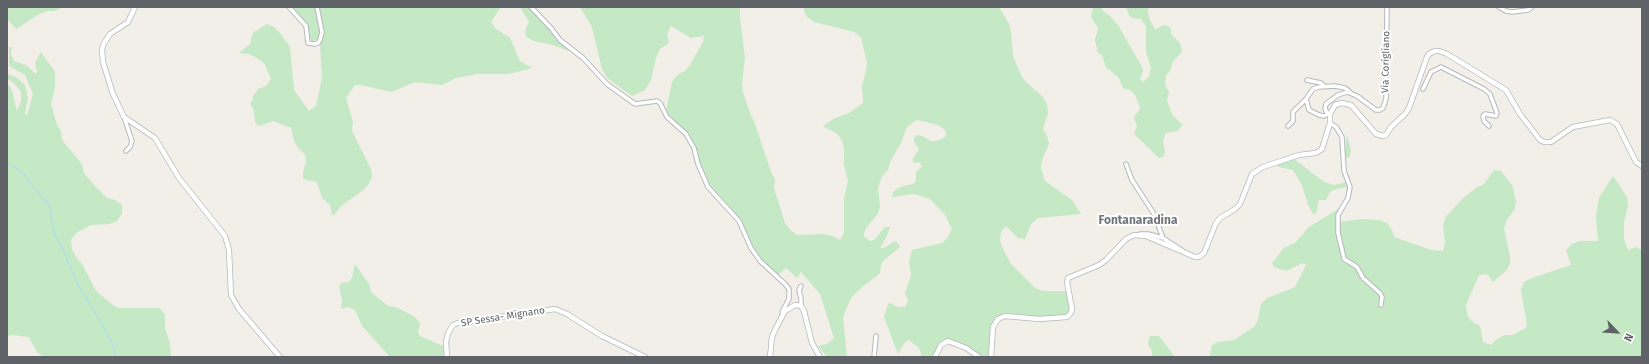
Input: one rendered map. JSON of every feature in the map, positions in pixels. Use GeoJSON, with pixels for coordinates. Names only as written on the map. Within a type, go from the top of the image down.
{"type":"FeatureCollection","features":[{"type":"Feature","properties":{"kind":"street"},"geometry":{"type":"LineString","coordinates":[[126,151],[130,148],[132,141],[110,84],[103,62],[102,50],[106,39],[110,34],[128,22],[135,7]]}},
{"type":"Feature","properties":{"kind":"street"},"geometry":{"type":"LineString","coordinates":[[289,7],[306,26],[308,43],[315,44],[320,40],[322,32],[317,7]]}},
{"type":"Feature","properties":{"kind":"street"},"geometry":{"type":"LineString","coordinates":[[531,7],[560,40],[583,58],[607,84],[635,104],[657,101],[660,103],[667,116],[686,134],[694,148],[698,164],[708,187],[739,221],[751,248],[760,260],[789,289],[789,299],[783,308],[783,315]]}},
{"type":"Feature","properties":{"kind":"street","name":"Via Corigliano"},"geometry":{"type":"LineString","coordinates":[[1351,93],[1361,98],[1376,110],[1382,109],[1385,103],[1387,7]]}},
{"type":"Feature","properties":{"kind":"street"},"geometry":{"type":"LineString","coordinates":[[1499,7],[1506,11],[1512,12],[1528,10],[1532,7]]}},
{"type":"Feature","properties":{"kind":"street"},"geometry":{"type":"LineString","coordinates":[[1306,99],[1307,107],[1311,112],[1324,116],[1329,114],[1335,105],[1347,103],[1356,110],[1376,134],[1383,136],[1409,108],[1426,57],[1432,52],[1439,51],[1506,90],[1520,114],[1540,140],[1544,142],[1551,142],[1573,127],[1610,120],[1614,121],[1620,128],[1624,140],[1636,162],[1642,166]]}},
{"type":"Feature","properties":{"kind":"street"},"geometry":{"type":"LineString","coordinates":[[1423,89],[1431,72],[1441,67],[1484,89],[1490,94],[1497,113],[1496,116],[1485,114],[1483,116],[1484,121],[1489,126]]}},
{"type":"Feature","properties":{"kind":"street"},"geometry":{"type":"LineString","coordinates":[[1307,80],[1322,83],[1324,86]]}},
{"type":"Feature","properties":{"kind":"street"},"geometry":{"type":"LineString","coordinates":[[1288,126],[1293,120],[1293,112],[1306,99],[1313,89],[1324,86],[1340,86],[1351,93]]}},
{"type":"Feature","properties":{"kind":"street"},"geometry":{"type":"LineString","coordinates":[[991,357],[993,327],[998,319],[1005,316],[1039,319],[1067,317],[1071,313],[1072,309],[1067,282],[1068,278],[1099,265],[1106,260],[1126,239],[1134,234],[1148,234],[1163,238],[1195,257],[1199,257],[1204,253],[1216,223],[1220,218],[1235,209],[1240,204],[1252,174],[1263,168],[1299,156],[1319,152],[1324,145],[1330,123],[1329,114],[1325,109],[1326,104],[1341,94],[1351,93]]}},
{"type":"Feature","properties":{"kind":"street"},"geometry":{"type":"LineString","coordinates":[[124,118],[151,135],[159,143],[180,178],[225,236],[229,250],[230,286],[234,302],[280,357]]}},
{"type":"Feature","properties":{"kind":"street"},"geometry":{"type":"LineString","coordinates":[[1330,123],[1336,127],[1342,137],[1344,171],[1350,187],[1348,198],[1338,218],[1338,233],[1344,259],[1357,266],[1363,278],[1380,294],[1382,297],[1381,305]]}},
{"type":"Feature","properties":{"kind":"street"},"geometry":{"type":"LineString","coordinates":[[1126,164],[1132,180],[1154,214],[1163,238]]}},
{"type":"Feature","properties":{"kind":"street"},"geometry":{"type":"LineString","coordinates":[[1140,234],[1184,251]]}},
{"type":"Feature","properties":{"kind":"street"},"geometry":{"type":"LineString","coordinates":[[801,286],[799,290],[801,306],[804,311],[812,343],[820,357]]}},
{"type":"Feature","properties":{"kind":"street"},"geometry":{"type":"LineString","coordinates":[[770,357],[772,337],[783,315],[791,306],[801,306]]}},
{"type":"Feature","properties":{"kind":"street","name":"SP Sessa- Mignano"},"geometry":{"type":"LineString","coordinates":[[447,357],[446,342],[448,333],[458,323],[554,309],[567,314],[602,336],[645,357]]}},
{"type":"Feature","properties":{"kind":"street"},"geometry":{"type":"LineString","coordinates":[[874,357],[876,336]]}},
{"type":"Feature","properties":{"kind":"street"},"geometry":{"type":"LineString","coordinates":[[935,357],[941,345],[948,341],[966,348],[979,357]]}},
{"type":"Feature","properties":{"kind":"green space"},"geometry":{"type":"Polygon","coordinates":[[[7,7],[64,7],[38,15],[16,29],[7,20],[7,7]]]}},
{"type":"Feature","properties":{"kind":"green space"},"geometry":{"type":"Polygon","coordinates":[[[291,7],[315,7],[320,26],[319,39],[311,42],[307,24],[291,7]]]}},
{"type":"Feature","properties":{"kind":"green space"},"geometry":{"type":"Polygon","coordinates":[[[318,7],[501,7],[491,22],[496,29],[510,38],[520,61],[532,68],[509,74],[477,74],[456,78],[442,85],[415,82],[391,92],[355,85],[346,98],[353,122],[352,131],[371,169],[372,177],[368,185],[362,191],[341,206],[335,214],[332,215],[330,205],[322,198],[317,182],[303,178],[306,162],[305,154],[298,148],[294,141],[291,127],[274,121],[259,126],[255,122],[254,111],[250,103],[258,89],[266,86],[271,79],[264,63],[249,54],[239,53],[251,43],[253,33],[267,24],[274,27],[290,47],[294,90],[309,111],[316,106],[322,78],[320,45],[323,27],[318,7]]]}},
{"type":"Feature","properties":{"kind":"green space"},"geometry":{"type":"Polygon","coordinates":[[[520,7],[529,7],[549,27],[560,43],[569,50],[568,51],[553,45],[534,41],[526,37],[525,31],[529,22],[520,7]]]}},
{"type":"Feature","properties":{"kind":"green space"},"geometry":{"type":"Polygon","coordinates":[[[580,7],[740,7],[745,58],[742,83],[743,92],[771,172],[775,179],[774,188],[785,223],[790,230],[797,235],[823,234],[840,240],[844,233],[844,198],[848,181],[844,165],[844,148],[842,140],[836,133],[823,126],[833,119],[849,113],[863,103],[862,86],[867,63],[861,37],[854,32],[814,22],[807,17],[804,7],[999,7],[1009,24],[1013,56],[1020,73],[1024,80],[1043,97],[1047,104],[1048,113],[1043,129],[1049,144],[1042,160],[1041,168],[1045,181],[1073,201],[1081,214],[1038,218],[1031,224],[1025,239],[1018,238],[1006,226],[1001,232],[1000,241],[1011,264],[1035,288],[1043,291],[1067,291],[1070,311],[1067,315],[1061,316],[1018,316],[997,318],[989,355],[987,357],[983,357],[965,345],[950,339],[940,343],[932,357],[922,357],[919,348],[909,340],[905,342],[898,354],[884,317],[888,304],[892,303],[895,306],[904,307],[907,304],[908,300],[905,293],[911,276],[909,263],[912,250],[942,243],[948,237],[952,229],[945,215],[930,199],[914,194],[892,197],[893,192],[900,187],[913,184],[916,181],[916,172],[922,166],[919,162],[915,163],[912,160],[919,149],[914,142],[914,138],[917,135],[931,141],[936,141],[944,138],[946,134],[945,130],[938,125],[917,120],[907,127],[901,143],[890,162],[888,170],[882,176],[878,188],[880,207],[877,215],[866,228],[863,236],[870,241],[874,240],[885,227],[890,227],[880,248],[884,248],[895,241],[900,247],[883,261],[880,273],[863,286],[851,298],[843,317],[847,357],[827,357],[818,346],[827,344],[834,338],[820,294],[801,272],[797,278],[786,268],[779,274],[776,273],[755,251],[736,214],[710,185],[699,162],[690,136],[666,112],[672,82],[677,75],[685,71],[690,65],[703,42],[704,36],[691,38],[671,26],[667,34],[669,43],[660,49],[656,58],[651,80],[645,90],[632,96],[607,78],[602,69],[592,27],[580,7]]]}},
{"type":"Feature","properties":{"kind":"green space"},"geometry":{"type":"Polygon","coordinates":[[[1093,7],[1101,7],[1103,11],[1118,25],[1142,67],[1143,71],[1140,79],[1143,82],[1149,76],[1151,68],[1146,52],[1146,26],[1141,19],[1132,18],[1126,7],[1149,7],[1149,18],[1153,26],[1156,29],[1164,25],[1168,26],[1171,29],[1171,34],[1180,43],[1182,52],[1173,61],[1171,69],[1166,76],[1165,85],[1169,92],[1167,101],[1173,116],[1183,125],[1177,131],[1165,133],[1163,141],[1165,153],[1163,157],[1159,158],[1134,134],[1137,126],[1134,117],[1139,111],[1140,107],[1135,95],[1129,89],[1125,89],[1122,86],[1119,78],[1106,67],[1102,55],[1098,53],[1095,40],[1098,28],[1091,17],[1093,7]]]}},
{"type":"Feature","properties":{"kind":"green space"},"geometry":{"type":"Polygon","coordinates":[[[9,47],[12,47],[11,54],[14,61],[26,65],[36,74],[37,71],[35,63],[41,52],[55,72],[55,87],[51,104],[57,125],[61,131],[62,140],[82,164],[84,173],[95,186],[107,198],[115,200],[122,205],[122,214],[117,221],[109,224],[91,225],[76,233],[71,240],[72,249],[76,257],[82,264],[96,291],[113,305],[118,308],[160,308],[165,315],[165,328],[170,344],[171,357],[44,357],[37,352],[29,337],[12,335],[7,336],[7,83],[12,90],[17,111],[21,101],[21,92],[14,83],[7,79],[7,74],[16,77],[25,85],[28,98],[25,114],[27,116],[33,94],[25,75],[9,65],[9,47]]]}},
{"type":"Feature","properties":{"kind":"green space"},"geometry":{"type":"Polygon","coordinates":[[[1346,136],[1348,138],[1351,150],[1350,157],[1345,159],[1346,171],[1350,178],[1351,190],[1341,214],[1340,222],[1362,219],[1379,220],[1387,223],[1392,230],[1394,237],[1431,250],[1443,251],[1445,242],[1443,225],[1446,217],[1463,198],[1484,184],[1494,170],[1501,171],[1512,185],[1516,201],[1515,209],[1506,221],[1504,229],[1510,256],[1510,264],[1506,271],[1493,282],[1487,274],[1479,275],[1466,305],[1467,314],[1471,321],[1480,326],[1483,342],[1491,345],[1497,339],[1505,335],[1513,335],[1526,328],[1527,324],[1521,290],[1524,282],[1571,265],[1566,250],[1572,244],[1580,241],[1598,241],[1596,216],[1599,198],[1613,176],[1627,197],[1628,206],[1624,222],[1624,239],[1628,250],[1636,247],[1642,250],[1642,357],[1210,357],[1212,345],[1218,342],[1234,340],[1254,327],[1258,320],[1261,304],[1267,298],[1295,287],[1306,265],[1303,263],[1286,271],[1274,267],[1272,263],[1284,248],[1295,243],[1309,227],[1340,208],[1345,199],[1347,187],[1333,190],[1330,192],[1326,200],[1320,200],[1318,202],[1317,211],[1314,215],[1308,205],[1302,185],[1293,170],[1279,167],[1277,165],[1294,159],[1324,182],[1334,185],[1347,182],[1343,175],[1342,166],[1342,149],[1346,147],[1346,136]]]}},
{"type":"Feature","properties":{"kind":"green space"},"geometry":{"type":"Polygon","coordinates":[[[355,264],[369,284],[371,292],[388,306],[396,307],[415,317],[420,324],[418,332],[420,336],[443,346],[444,357],[390,357],[362,326],[355,310],[348,307],[341,309],[342,300],[339,286],[341,283],[349,282],[352,278],[355,264]]]}},
{"type":"Feature","properties":{"kind":"green space"},"geometry":{"type":"Polygon","coordinates":[[[1150,336],[1159,336],[1175,357],[1152,357],[1152,351],[1148,344],[1150,336]]]}},
{"type":"Feature","properties":{"kind":"waterway"},"geometry":{"type":"LineString","coordinates":[[7,163],[21,171],[49,206],[55,236],[61,245],[77,283],[112,343],[116,357]]}},
{"type":"Feature","properties":{"kind":"district","name":"Fontanaradina"},"geometry":{"type":"Point","coordinates":[1138,221]}}]}
